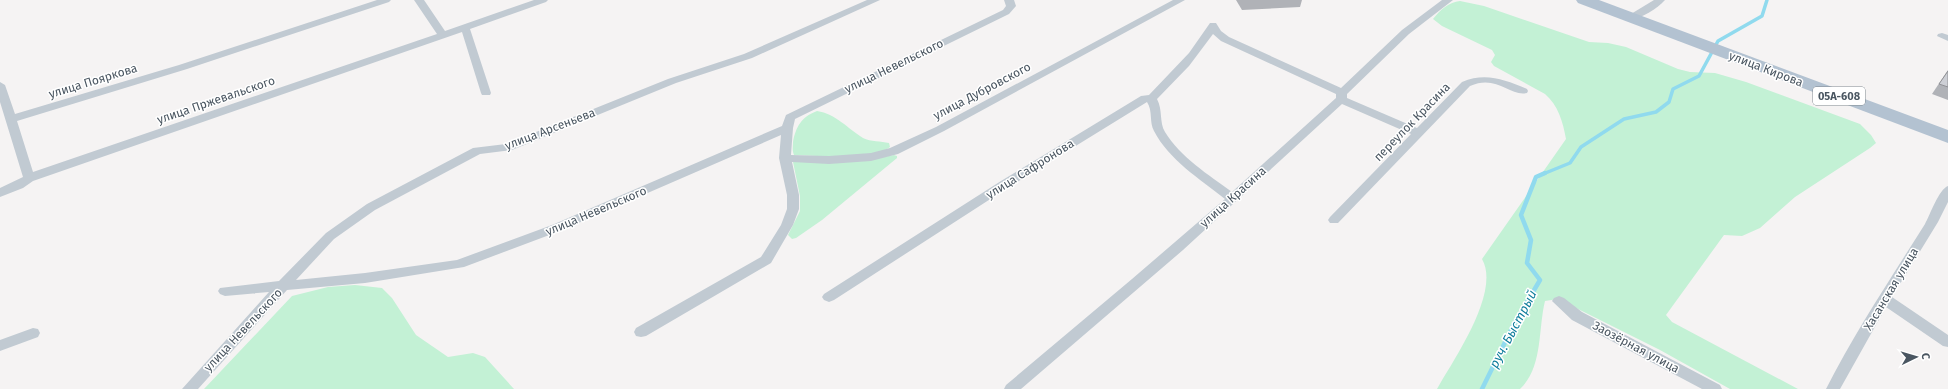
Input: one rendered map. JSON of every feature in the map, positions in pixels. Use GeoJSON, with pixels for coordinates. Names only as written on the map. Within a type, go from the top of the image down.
{"type":"FeatureCollection","features":[{"type":"Feature","properties":{"kind":"main road","name":"улица Кирова"},"geometry":{"type":"LineString","coordinates":[[1584,0],[1948,137]]}},
{"type":"Feature","properties":{"kind":"street","name":"улица Пояркова"},"geometry":{"type":"LineString","coordinates":[[11,120],[183,67],[386,0]]}},
{"type":"Feature","properties":{"kind":"street"},"geometry":{"type":"LineString","coordinates":[[419,0],[443,35]]}},
{"type":"Feature","properties":{"kind":"street","name":"улица Пржевальского"},"geometry":{"type":"LineString","coordinates":[[0,193],[8,191],[29,178],[543,0]]}},
{"type":"Feature","properties":{"kind":"street","name":"улица Арсеньева"},"geometry":{"type":"LineString","coordinates":[[282,286],[330,236],[371,207],[477,151],[508,147],[672,80],[748,56],[875,0]]}},
{"type":"Feature","properties":{"kind":"street","name":"улица Дубровского"},"geometry":{"type":"LineString","coordinates":[[785,158],[829,160],[871,157],[894,151],[1180,0]]}},
{"type":"Feature","properties":{"kind":"street","name":"улица Красина"},"geometry":{"type":"LineString","coordinates":[[1011,389],[1132,287],[1232,198],[1341,96],[1384,51],[1433,10],[1448,0]]}},
{"type":"Feature","properties":{"kind":"street"},"geometry":{"type":"LineString","coordinates":[[1631,17],[1646,10],[1660,0]]}},
{"type":"Feature","properties":{"kind":"street","name":"улица Невельского"},"geometry":{"type":"LineString","coordinates":[[189,389],[282,286],[365,278],[459,264],[556,228],[787,128],[790,117],[1009,5]]}},
{"type":"Feature","properties":{"kind":"street","name":"улица Сафронова"},"geometry":{"type":"LineString","coordinates":[[829,297],[1011,180],[1145,98],[1151,99],[1183,68],[1205,39],[1213,25],[1224,39],[1341,96]]}},
{"type":"Feature","properties":{"kind":"street"},"geometry":{"type":"LineString","coordinates":[[465,28],[486,93]]}},
{"type":"Feature","properties":{"kind":"street","name":"переулок Красина"},"geometry":{"type":"LineString","coordinates":[[1334,220],[1466,84],[1474,80],[1496,79],[1523,92]]}},
{"type":"Feature","properties":{"kind":"street"},"geometry":{"type":"LineString","coordinates":[[0,85],[29,178]]}},
{"type":"Feature","properties":{"kind":"street"},"geometry":{"type":"LineString","coordinates":[[1341,96],[1418,134]]}},
{"type":"Feature","properties":{"kind":"street"},"geometry":{"type":"LineString","coordinates":[[1151,99],[1157,109],[1158,128],[1164,139],[1202,175],[1232,198]]}},
{"type":"Feature","properties":{"kind":"street"},"geometry":{"type":"LineString","coordinates":[[641,332],[766,260],[787,225],[793,209],[793,196],[785,158],[787,128]]}},
{"type":"Feature","properties":{"kind":"street","name":"Хасанская улица"},"geometry":{"type":"LineString","coordinates":[[1833,389],[1932,222],[1948,190]]}},
{"type":"Feature","properties":{"kind":"street"},"geometry":{"type":"LineString","coordinates":[[225,290],[282,286]]}},
{"type":"Feature","properties":{"kind":"street"},"geometry":{"type":"LineString","coordinates":[[1885,299],[1948,342]]}},
{"type":"Feature","properties":{"kind":"street","name":"Заозёрная улица"},"geometry":{"type":"LineString","coordinates":[[1559,301],[1577,316],[1715,389]]}},
{"type":"Feature","properties":{"kind":"street"},"geometry":{"type":"LineString","coordinates":[[0,346],[33,333]]}},
{"type":"Feature","properties":{"kind":"green space"},"geometry":{"type":"Polygon","coordinates":[[[1460,1],[1484,6],[1589,42],[1608,43],[1626,47],[1678,69],[1690,72],[1715,73],[1746,82],[1860,124],[1871,135],[1876,143],[1795,197],[1760,228],[1742,236],[1724,235],[1666,315],[1672,322],[1798,389],[1730,389],[1660,350],[1558,299],[1545,301],[1533,370],[1520,389],[1437,389],[1464,343],[1481,307],[1485,289],[1486,273],[1482,259],[1566,139],[1559,114],[1550,98],[1494,66],[1491,62],[1495,55],[1492,50],[1442,26],[1433,19],[1445,7],[1460,1]]]}},
{"type":"Feature","properties":{"kind":"green space"},"geometry":{"type":"Polygon","coordinates":[[[817,111],[836,118],[863,138],[889,143],[890,147],[872,154],[859,156],[794,155],[793,142],[800,123],[811,113],[817,111]]]}},
{"type":"Feature","properties":{"kind":"green space"},"geometry":{"type":"Polygon","coordinates":[[[894,155],[897,156],[897,158],[822,220],[796,238],[792,239],[788,235],[800,211],[800,196],[793,162],[873,159],[894,155]]]}},
{"type":"Feature","properties":{"kind":"green space"},"geometry":{"type":"Polygon","coordinates":[[[355,285],[382,288],[392,298],[416,335],[448,357],[473,353],[485,357],[514,389],[204,389],[292,296],[328,287],[355,285]]]}},
{"type":"Feature","properties":{"kind":"building"},"geometry":{"type":"Polygon","coordinates":[[[1948,71],[1948,87],[1939,84],[1948,71]]]}},
{"type":"Feature","properties":{"kind":"waterway","name":"руч. Быстрый"},"geometry":{"type":"LineString","coordinates":[[1543,174],[1570,163],[1581,147],[1624,119],[1656,112],[1669,102],[1673,89],[1699,76],[1718,41],[1762,16],[1767,0]]}},
{"type":"Feature","properties":{"kind":"waterway","name":"руч. Быстрый"},"geometry":{"type":"LineString","coordinates":[[1482,389],[1513,326],[1540,280],[1527,263],[1531,240],[1521,215],[1536,177],[1545,173]]}}]}
